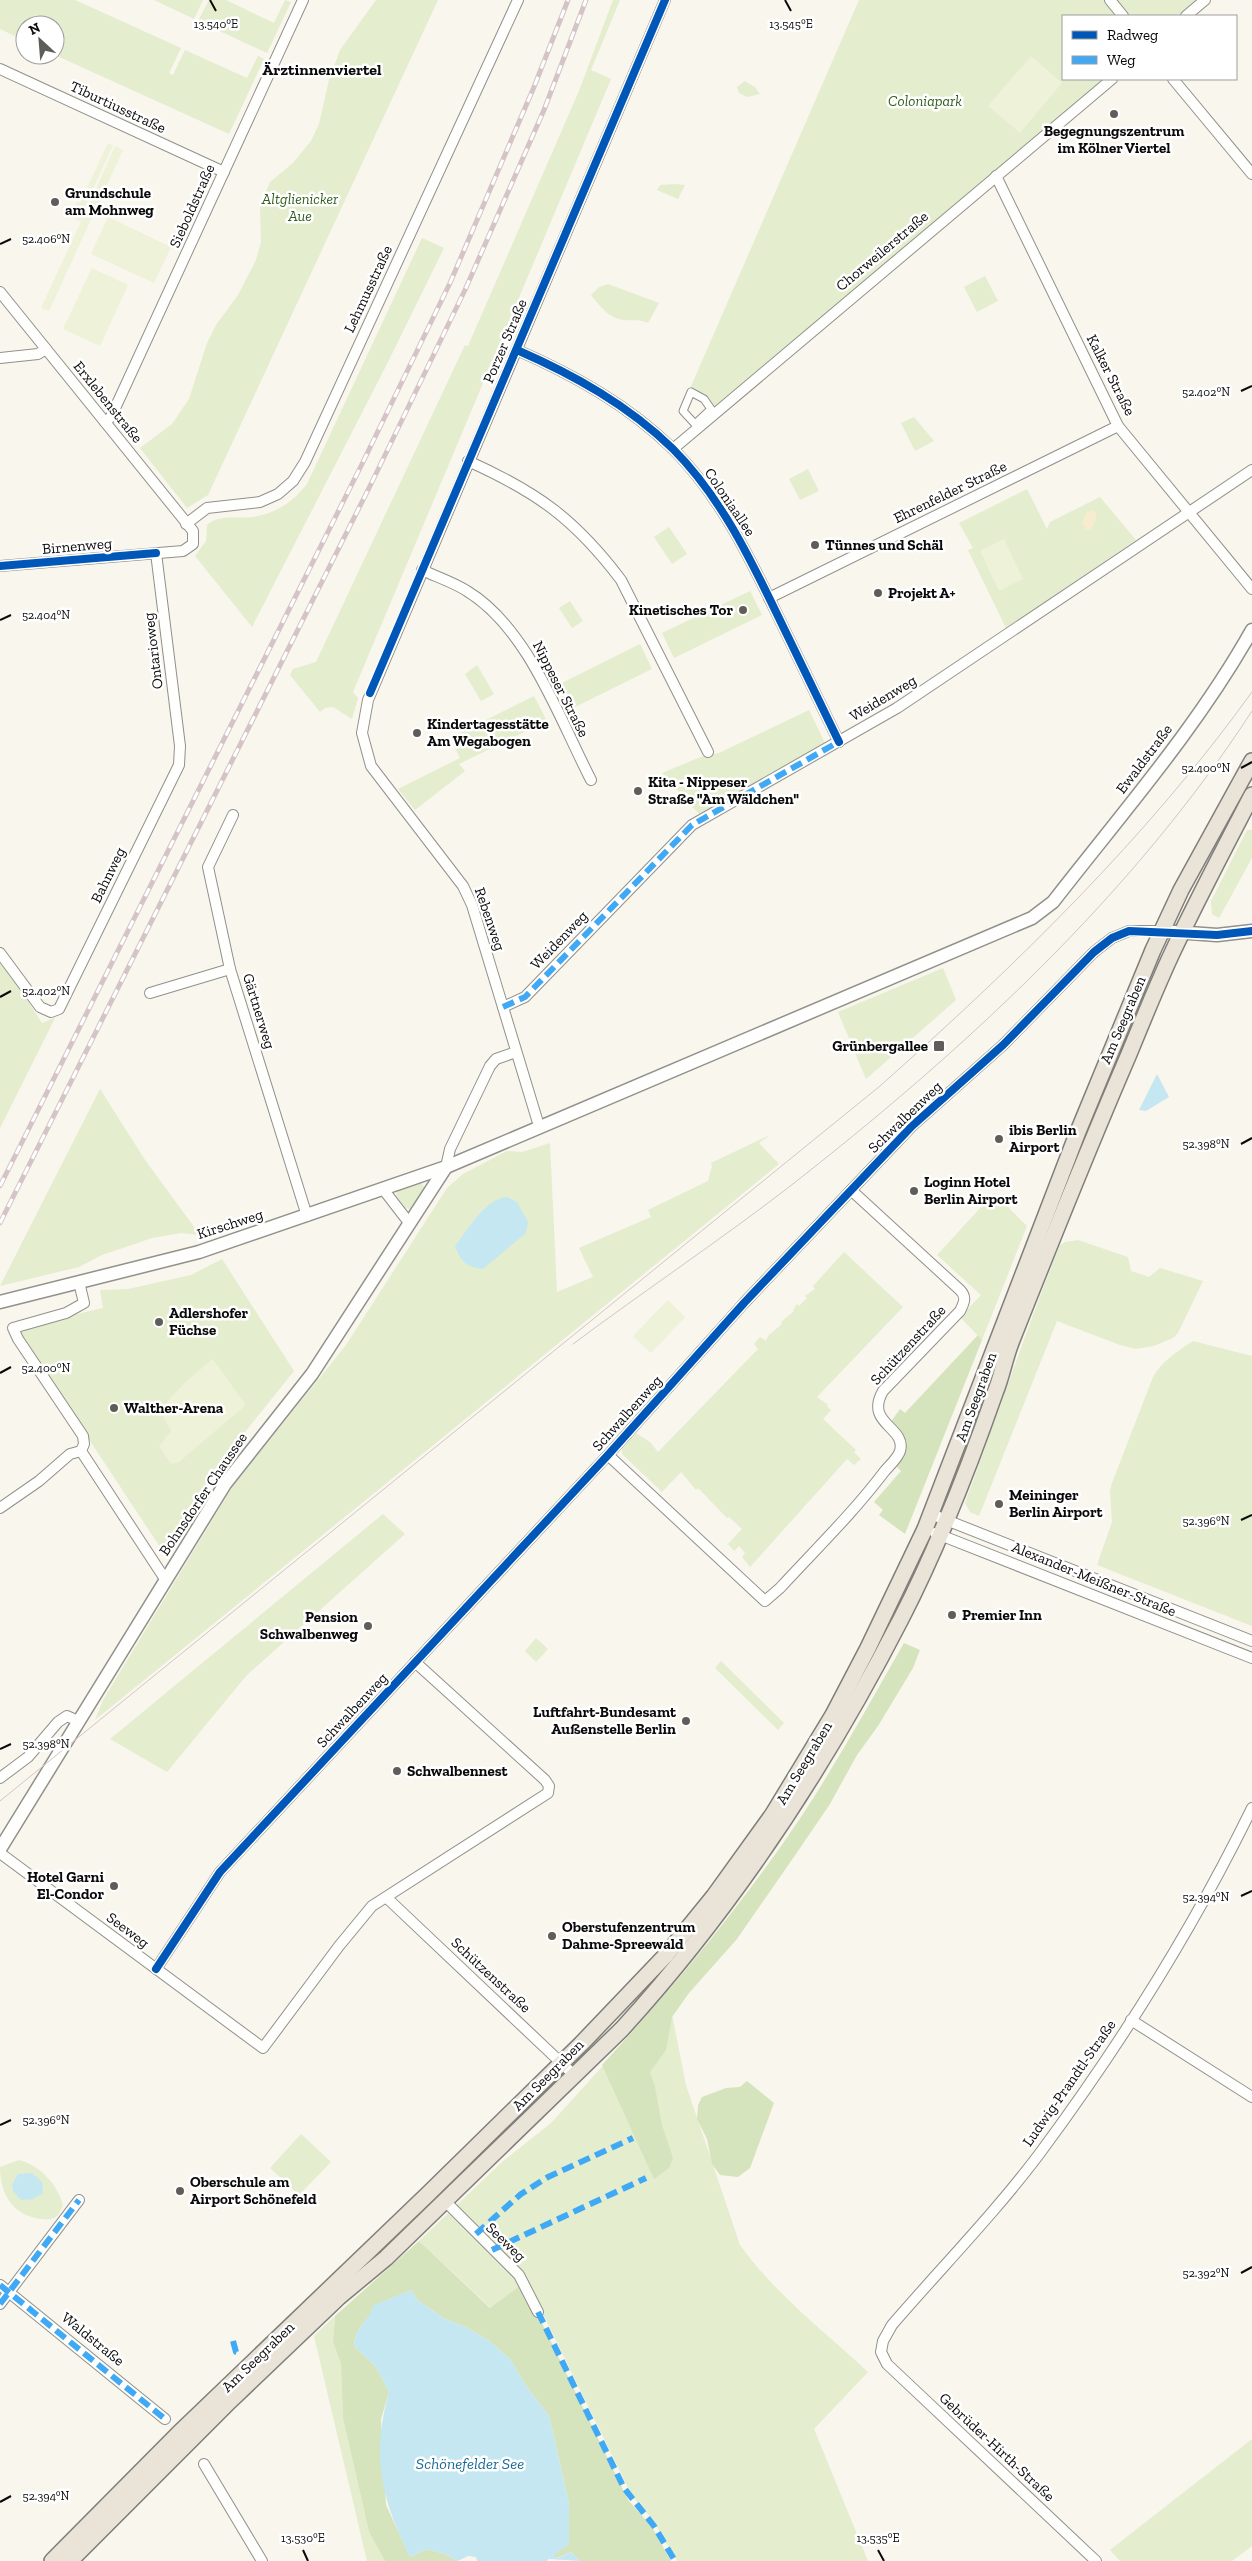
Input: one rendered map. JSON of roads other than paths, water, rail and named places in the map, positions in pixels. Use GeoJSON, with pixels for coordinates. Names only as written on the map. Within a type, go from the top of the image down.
{"type":"FeatureCollection","features":[{"type":"Feature","properties":{"kind":"main road","name":"Am Seegraben"},"geometry":{"type":"LineString","coordinates":[[52,2561],[178,2434],[428,2194],[562,2062],[666,1955],[714,1896],[773,1814],[833,1715],[868,1648],[925,1529],[1114,1041],[1181,890],[1252,761]]}},
{"type":"Feature","properties":{"kind":"main road","name":"Am Seegraben"},"geometry":{"type":"LineString","coordinates":[[70,2561],[230,2400],[332,2304],[386,2258],[444,2200],[595,2057],[648,2001],[726,1903],[792,1811],[846,1721],[893,1634],[943,1528],[996,1392],[1010,1346],[1078,1173],[1182,932],[1213,867],[1248,818],[1252,795]]}},
{"type":"Feature","properties":{"kind":"street","name":"Sieboldstraße"},"geometry":{"type":"LineString","coordinates":[[105,422],[111,417],[303,0]]}},
{"type":"Feature","properties":{"kind":"street","name":"Lehmusstraße"},"geometry":{"type":"LineString","coordinates":[[189,527],[207,508],[218,505],[247,505],[270,498],[293,481],[301,468],[518,0]]}},
{"type":"Feature","properties":{"kind":"street","name":"Porzer Straße"},"geometry":{"type":"LineString","coordinates":[[363,716],[422,570],[665,0]]}},
{"type":"Feature","properties":{"kind":"street"},"geometry":{"type":"LineString","coordinates":[[1110,0],[1122,15]]}},
{"type":"Feature","properties":{"kind":"street"},"geometry":{"type":"LineString","coordinates":[[1187,15],[1205,0]]}},
{"type":"Feature","properties":{"kind":"street","name":"Tiburtiusstraße"},"geometry":{"type":"LineString","coordinates":[[0,70],[224,172]]}},
{"type":"Feature","properties":{"kind":"street","name":"Chorweilerstraße"},"geometry":{"type":"LineString","coordinates":[[673,449],[1111,80]]}},
{"type":"Feature","properties":{"kind":"street"},"geometry":{"type":"LineString","coordinates":[[1174,80],[1252,174]]}},
{"type":"Feature","properties":{"kind":"street","name":"Kalker Straße"},"geometry":{"type":"LineString","coordinates":[[996,176],[1118,426],[1252,589]]}},
{"type":"Feature","properties":{"kind":"street","name":"Erxlebenstraße"},"geometry":{"type":"LineString","coordinates":[[0,292],[189,527]]}},
{"type":"Feature","properties":{"kind":"street"},"geometry":{"type":"LineString","coordinates":[[0,358],[38,354],[46,349]]}},
{"type":"Feature","properties":{"kind":"street","name":"Coloniaallee"},"geometry":{"type":"LineString","coordinates":[[516,350],[560,370],[600,392],[633,415],[673,449],[713,497],[769,598],[839,742]]}},
{"type":"Feature","properties":{"kind":"street"},"geometry":{"type":"LineString","coordinates":[[691,392],[704,399],[711,410],[695,424],[683,411],[691,392]]}},
{"type":"Feature","properties":{"kind":"street","name":"Ehrenfelder Straße"},"geometry":{"type":"LineString","coordinates":[[769,598],[1118,426]]}},
{"type":"Feature","properties":{"kind":"street"},"geometry":{"type":"LineString","coordinates":[[468,461],[508,480],[543,500],[578,530],[602,555],[621,580],[708,752]]}},
{"type":"Feature","properties":{"kind":"street","name":"Weidenweg"},"geometry":{"type":"LineString","coordinates":[[503,1007],[525,997],[692,825],[839,742],[954,671],[1252,470]]}},
{"type":"Feature","properties":{"kind":"street","name":"Birnenweg"},"geometry":{"type":"LineString","coordinates":[[0,566],[183,552],[190,548],[194,540],[189,527]]}},
{"type":"Feature","properties":{"kind":"street","name":"Ontarioweg"},"geometry":{"type":"LineString","coordinates":[[156,554],[180,746]]}},
{"type":"Feature","properties":{"kind":"street","name":"Nippeser Straße"},"geometry":{"type":"LineString","coordinates":[[422,570],[467,591],[509,627],[525,648],[591,780]]}},
{"type":"Feature","properties":{"kind":"street","name":"Ewaldstraße"},"geometry":{"type":"LineString","coordinates":[[539,1126],[1032,918],[1053,902],[1172,752],[1218,685],[1252,630]]}},
{"type":"Feature","properties":{"kind":"street","name":"Rebenweg"},"geometry":{"type":"LineString","coordinates":[[363,716],[362,733],[371,766],[463,886],[472,904],[539,1126]]}},
{"type":"Feature","properties":{"kind":"street","name":"Bahnweg"},"geometry":{"type":"LineString","coordinates":[[0,953],[40,1008],[51,1012],[59,1009],[179,765],[180,746]]}},
{"type":"Feature","properties":{"kind":"street","name":"Gärtnerweg"},"geometry":{"type":"LineString","coordinates":[[233,815],[208,867],[230,969],[307,1216]]}},
{"type":"Feature","properties":{"kind":"street","name":"Schwalbenweg"},"geometry":{"type":"LineString","coordinates":[[156,1969],[220,1872],[608,1455],[744,1303],[912,1126],[1003,1046],[1094,952],[1120,933],[1139,930],[1162,931]]}},
{"type":"Feature","properties":{"kind":"street"},"geometry":{"type":"LineString","coordinates":[[1162,931],[1231,935],[1252,931]]}},
{"type":"Feature","properties":{"kind":"street"},"geometry":{"type":"LineString","coordinates":[[150,993],[230,969]]}},
{"type":"Feature","properties":{"kind":"street"},"geometry":{"type":"LineString","coordinates":[[446,1167],[450,1150],[490,1066],[496,1059],[516,1052]]}},
{"type":"Feature","properties":{"kind":"street","name":"Kirschweg"},"geometry":{"type":"LineString","coordinates":[[0,1302],[199,1252],[446,1167],[539,1126]]}},
{"type":"Feature","properties":{"kind":"street","name":"Bohnsdorfer Chaussee"},"geometry":{"type":"LineString","coordinates":[[0,1849],[225,1484],[312,1374],[446,1167]]}},
{"type":"Feature","properties":{"kind":"street"},"geometry":{"type":"LineString","coordinates":[[383,1189],[410,1224]]}},
{"type":"Feature","properties":{"kind":"street","name":"Schützenstraße"},"geometry":{"type":"LineString","coordinates":[[765,1601],[780,1588],[859,1501],[900,1452],[900,1439],[878,1414],[879,1399],[883,1391],[960,1311],[965,1300],[960,1290],[851,1190]]}},
{"type":"Feature","properties":{"kind":"street"},"geometry":{"type":"LineString","coordinates":[[79,1282],[84,1303],[66,1313],[14,1328],[18,1339],[83,1436],[84,1444],[81,1451]]}},
{"type":"Feature","properties":{"kind":"street"},"geometry":{"type":"LineString","coordinates":[[81,1451],[165,1579]]}},
{"type":"Feature","properties":{"kind":"street"},"geometry":{"type":"LineString","coordinates":[[0,1508],[39,1482],[70,1454],[81,1451]]}},
{"type":"Feature","properties":{"kind":"street","name":"Schwalbenweg"},"geometry":{"type":"LineString","coordinates":[[608,1455],[765,1601]]}},
{"type":"Feature","properties":{"kind":"street","name":"Alexander-Meißner-Straße"},"geometry":{"type":"LineString","coordinates":[[931,1514],[943,1528],[1252,1658]]}},
{"type":"Feature","properties":{"kind":"street","name":"Alexander-Meißner-Straße"},"geometry":{"type":"LineString","coordinates":[[925,1529],[943,1528],[1252,1641]]}},
{"type":"Feature","properties":{"kind":"street"},"geometry":{"type":"LineString","coordinates":[[387,1898],[548,1793],[549,1786],[545,1780],[415,1662]]}},
{"type":"Feature","properties":{"kind":"street"},"geometry":{"type":"LineString","coordinates":[[0,1778],[28,1757],[58,1722],[68,1716],[78,1721]]}},
{"type":"Feature","properties":{"kind":"street","name":"Ludwig-Prandtl-Straße"},"geometry":{"type":"LineString","coordinates":[[881,2352],[883,2341],[892,2325],[1040,2153],[1131,2020],[1198,1912],[1252,1808]]}},
{"type":"Feature","properties":{"kind":"street","name":"Seeweg"},"geometry":{"type":"LineString","coordinates":[[0,1853],[263,2048],[360,1919],[372,1906],[387,1898]]}},
{"type":"Feature","properties":{"kind":"street","name":"Schützenstraße"},"geometry":{"type":"LineString","coordinates":[[387,1898],[574,2075]]}},
{"type":"Feature","properties":{"kind":"street"},"geometry":{"type":"LineString","coordinates":[[1131,2020],[1252,2097]]}},
{"type":"Feature","properties":{"kind":"street"},"geometry":{"type":"LineString","coordinates":[[0,2304],[79,2200]]}},
{"type":"Feature","properties":{"kind":"street","name":"Seeweg"},"geometry":{"type":"LineString","coordinates":[[444,2200],[518,2275],[538,2312]]}},
{"type":"Feature","properties":{"kind":"street","name":"Waldstraße"},"geometry":{"type":"LineString","coordinates":[[0,2285],[165,2418]]}},
{"type":"Feature","properties":{"kind":"street","name":"Gebrüder-Hirth-Straße"},"geometry":{"type":"LineString","coordinates":[[881,2352],[887,2364],[1096,2561]]}},
{"type":"Feature","properties":{"kind":"street"},"geometry":{"type":"LineString","coordinates":[[204,2464],[262,2561]]}},
{"type":"Feature","properties":{"kind":"water"},"geometry":{"type":"Polygon","coordinates":[[[1157,1074],[1169,1097],[1146,1111],[1139,1110],[1157,1074]]]}},
{"type":"Feature","properties":{"kind":"water"},"geometry":{"type":"Polygon","coordinates":[[[507,1197],[517,1202],[528,1222],[526,1233],[483,1269],[468,1265],[462,1260],[455,1246],[484,1209],[491,1203],[507,1197]]]}},
{"type":"Feature","properties":{"kind":"water"},"geometry":{"type":"Polygon","coordinates":[[[32,2173],[42,2182],[43,2193],[33,2199],[21,2200],[13,2191],[12,2185],[18,2174],[32,2173]]]}},
{"type":"Feature","properties":{"kind":"water","name":"Schönefelder See"},"geometry":{"type":"Polygon","coordinates":[[[412,2290],[417,2300],[445,2319],[467,2328],[488,2340],[510,2359],[526,2386],[549,2416],[569,2503],[569,2544],[554,2555],[558,2558],[571,2552],[580,2561],[549,2559],[547,2561],[477,2561],[476,2557],[468,2556],[458,2561],[445,2554],[427,2549],[410,2557],[392,2515],[382,2477],[381,2437],[389,2392],[376,2367],[354,2346],[357,2333],[374,2305],[412,2290]]]}},
{"type":"Feature","properties":{"kind":"tram line"},"geometry":{"type":"LineString","coordinates":[[0,1801],[880,1086],[980,994],[1077,899],[1168,799],[1252,692]]}},
{"type":"Feature","properties":{"kind":"tram line"},"geometry":{"type":"LineString","coordinates":[[573,1344],[789,1187],[917,1082],[980,1026],[1040,968],[1098,907],[1153,844],[1205,779],[1252,711]]}},
{"type":"Feature","properties":{"kind":"railway"},"geometry":{"type":"LineString","coordinates":[[0,1186],[362,464],[450,283],[534,87],[568,0]]}},
{"type":"Feature","properties":{"kind":"railway"},"geometry":{"type":"LineString","coordinates":[[0,1223],[371,484],[465,290],[544,110],[586,0]]}},
{"type":"Feature","properties":{"kind":"place","name":"Begegnungszentrum im Kölner Viertel"},"geometry":{"type":"Point","coordinates":[1114,114]}},
{"type":"Feature","properties":{"kind":"place","name":"Grundschule am Mohnweg"},"geometry":{"type":"Point","coordinates":[55,202]}},
{"type":"Feature","properties":{"kind":"place","name":"Tünnes und Schäl"},"geometry":{"type":"Point","coordinates":[815,545]}},
{"type":"Feature","properties":{"kind":"place","name":"Projekt A+"},"geometry":{"type":"Point","coordinates":[878,593]}},
{"type":"Feature","properties":{"kind":"place","name":"Kinetisches Tor"},"geometry":{"type":"Point","coordinates":[743,610]}},
{"type":"Feature","properties":{"kind":"place","name":"Kindertagesstätte Am Wegabogen"},"geometry":{"type":"Point","coordinates":[417,733]}},
{"type":"Feature","properties":{"kind":"place","name":"Kita - Nippeser Straße \"Am Wäldchen\""},"geometry":{"type":"Point","coordinates":[638,791]}},
{"type":"Feature","properties":{"kind":"place","name":"Grünbergallee"},"geometry":{"type":"Point","coordinates":[939,1046]}},
{"type":"Feature","properties":{"kind":"place","name":"ibis Berlin Airport"},"geometry":{"type":"Point","coordinates":[999,1139]}},
{"type":"Feature","properties":{"kind":"place","name":"Loginn Hotel Berlin Airport"},"geometry":{"type":"Point","coordinates":[914,1191]}},
{"type":"Feature","properties":{"kind":"place","name":"Adlershofer Füchse"},"geometry":{"type":"Point","coordinates":[159,1322]}},
{"type":"Feature","properties":{"kind":"place","name":"Walther-Arena"},"geometry":{"type":"Point","coordinates":[114,1408]}},
{"type":"Feature","properties":{"kind":"place","name":"Meininger Berlin Airport"},"geometry":{"type":"Point","coordinates":[999,1504]}},
{"type":"Feature","properties":{"kind":"place","name":"Premier Inn"},"geometry":{"type":"Point","coordinates":[952,1615]}},
{"type":"Feature","properties":{"kind":"place","name":"Pension Schwalbenweg"},"geometry":{"type":"Point","coordinates":[368,1626]}},
{"type":"Feature","properties":{"kind":"place","name":"Luftfahrt-Bundesamt Außenstelle Berlin"},"geometry":{"type":"Point","coordinates":[686,1721]}},
{"type":"Feature","properties":{"kind":"place","name":"Schwalbennest"},"geometry":{"type":"Point","coordinates":[397,1771]}},
{"type":"Feature","properties":{"kind":"place","name":"Hotel Garni El-Condor"},"geometry":{"type":"Point","coordinates":[114,1886]}},
{"type":"Feature","properties":{"kind":"place","name":"Oberstufenzentrum Dahme-Spreewald"},"geometry":{"type":"Point","coordinates":[552,1936]}},
{"type":"Feature","properties":{"kind":"place","name":"Oberschule am Airport Schönefeld"},"geometry":{"type":"Point","coordinates":[180,2191]}},
{"type":"Feature","properties":{"kind":"district","name":"Ärztinnenviertel"},"geometry":{"type":"Point","coordinates":[322,69]}},
{"type":"Feature","properties":{"kind":"park label","name":"Coloniapark"},"geometry":{"type":"Point","coordinates":[925,101]}},
{"type":"Feature","properties":{"kind":"park label","name":"Altglienicker Aue"},"geometry":{"type":"Point","coordinates":[300,208]}}]}
